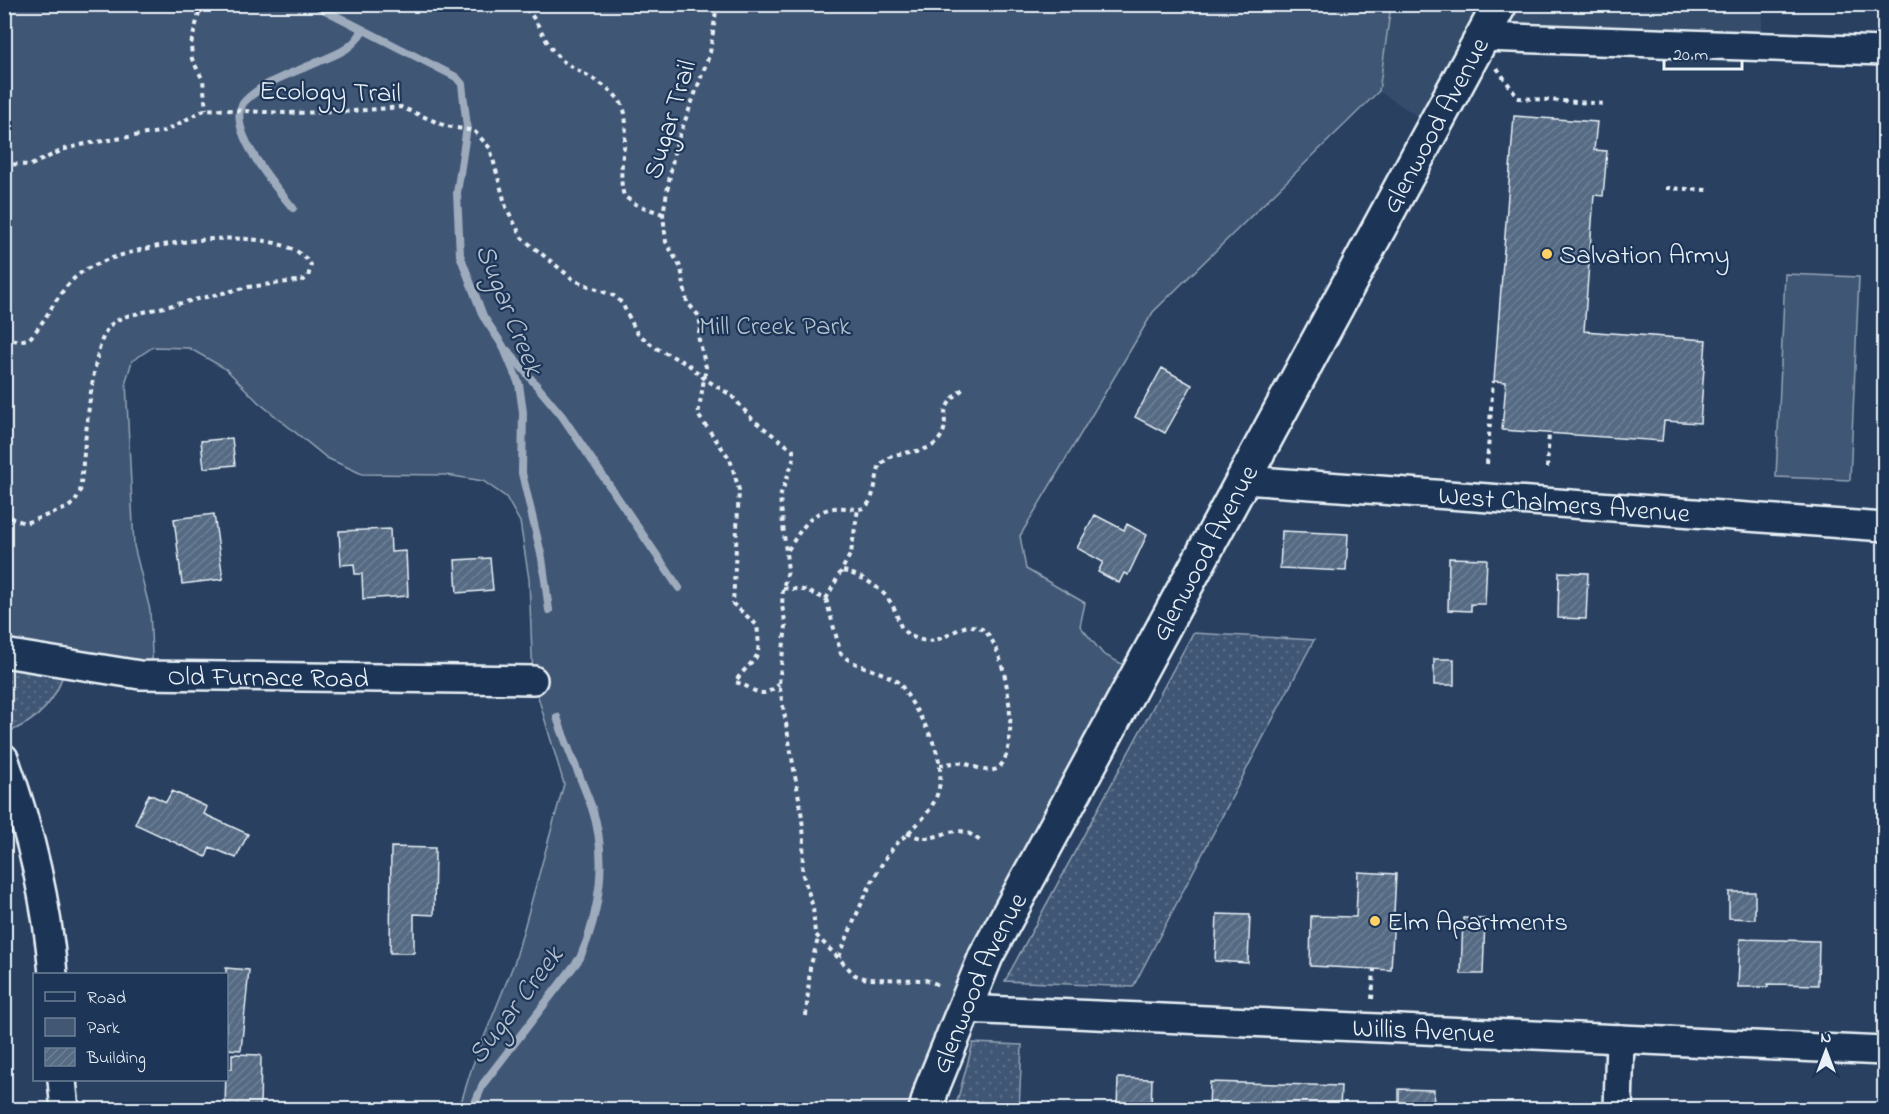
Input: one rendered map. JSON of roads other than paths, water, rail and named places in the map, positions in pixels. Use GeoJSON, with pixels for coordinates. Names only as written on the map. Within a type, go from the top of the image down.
{"type":"FeatureCollection","features":[{"type":"Feature","properties":{"kind":"main road","name":"Glenwood Avenue"},"geometry":{"type":"LineString","coordinates":[[926,1110],[932,1088],[986,956],[1500,4]]}},
{"type":"Feature","properties":{"kind":"street"},"geometry":{"type":"LineString","coordinates":[[1483,37],[1884,51]]}},
{"type":"Feature","properties":{"kind":"street","name":"West Chalmers Avenue"},"geometry":{"type":"LineString","coordinates":[[1244,480],[1884,527]]}},
{"type":"Feature","properties":{"kind":"street","name":"Old Furnace Road"},"geometry":{"type":"LineString","coordinates":[[4,653],[140,675],[533,680]]}},
{"type":"Feature","properties":{"kind":"street"},"geometry":{"type":"LineString","coordinates":[[4,758],[25,816],[39,868],[53,973]]}},
{"type":"Feature","properties":{"kind":"street","name":"Willis Avenue"},"geometry":{"type":"LineString","coordinates":[[964,1009],[1884,1051]]}},
{"type":"Feature","properties":{"kind":"street"},"geometry":{"type":"LineString","coordinates":[[1618,1110],[1620,1039]]}},
{"type":"Feature","properties":{"kind":"street"},"geometry":{"type":"LineString","coordinates":[[62,1081],[65,1110]]}},
{"type":"Feature","properties":{"kind":"waterway","name":"Sugar Creek"},"geometry":{"type":"LineString","coordinates":[[313,4],[456,77],[462,84],[467,127],[457,193],[460,255],[483,316],[503,346],[519,384],[523,412],[522,473],[542,558],[549,610]]}},
{"type":"Feature","properties":{"kind":"waterway"},"geometry":{"type":"LineString","coordinates":[[293,208],[254,156],[241,125],[240,112],[245,101],[261,88],[344,50],[362,31]]}},
{"type":"Feature","properties":{"kind":"waterway"},"geometry":{"type":"LineString","coordinates":[[508,351],[562,416],[679,588]]}},
{"type":"Feature","properties":{"kind":"waterway","name":"Sugar Creek"},"geometry":{"type":"LineString","coordinates":[[472,1110],[483,1084],[580,958],[593,922],[601,865],[597,826],[557,717]]}},
{"type":"Feature","properties":{"kind":"place","name":"Salvation Army"},"geometry":{"type":"Point","coordinates":[1547,254]}},
{"type":"Feature","properties":{"kind":"place","name":"Elm Apartments"},"geometry":{"type":"Point","coordinates":[1375,921]}},
{"type":"Feature","properties":{"kind":"park label","name":"Mill Creek Park"},"geometry":{"type":"Point","coordinates":[775,325]}}]}
